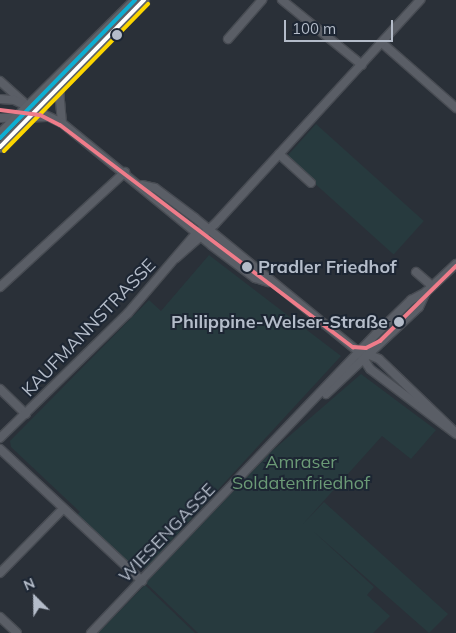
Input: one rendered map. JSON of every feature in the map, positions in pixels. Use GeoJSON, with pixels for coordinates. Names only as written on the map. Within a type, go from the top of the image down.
{"type":"FeatureCollection","features":[{"type":"Feature","properties":{"kind":"main road"},"geometry":{"type":"LineString","coordinates":[[0,133],[134,0]]}},
{"type":"Feature","properties":{"kind":"main road"},"geometry":{"type":"LineString","coordinates":[[0,147],[33,116],[144,0]]}},
{"type":"Feature","properties":{"kind":"street"},"geometry":{"type":"LineString","coordinates":[[228,39],[262,0]]}},
{"type":"Feature","properties":{"kind":"street"},"geometry":{"type":"LineString","coordinates":[[282,0],[362,64]]}},
{"type":"Feature","properties":{"kind":"street","name":"KAUFMANNSTRASSE"},"geometry":{"type":"LineString","coordinates":[[176,258],[202,237],[362,64],[383,44],[420,0]]}},
{"type":"Feature","properties":{"kind":"street"},"geometry":{"type":"LineString","coordinates":[[383,44],[456,108]]}},
{"type":"Feature","properties":{"kind":"street"},"geometry":{"type":"LineString","coordinates":[[0,82],[28,107],[33,116]]}},
{"type":"Feature","properties":{"kind":"street"},"geometry":{"type":"LineString","coordinates":[[59,89],[62,124]]}},
{"type":"Feature","properties":{"kind":"street"},"geometry":{"type":"LineString","coordinates":[[0,99],[28,107]]}},
{"type":"Feature","properties":{"kind":"street"},"geometry":{"type":"LineString","coordinates":[[0,118],[49,117],[62,124],[142,185],[194,231],[255,278],[268,282]]}},
{"type":"Feature","properties":{"kind":"street"},"geometry":{"type":"LineString","coordinates":[[279,154],[311,184]]}},
{"type":"Feature","properties":{"kind":"street"},"geometry":{"type":"LineString","coordinates":[[0,287],[125,172]]}},
{"type":"Feature","properties":{"kind":"street"},"geometry":{"type":"LineString","coordinates":[[142,185],[156,188],[268,282],[442,416],[456,434]]}},
{"type":"Feature","properties":{"kind":"street"},"geometry":{"type":"LineString","coordinates":[[194,231],[208,230]]}},
{"type":"Feature","properties":{"kind":"street","name":"KAUFMANNSTRASSE"},"geometry":{"type":"LineString","coordinates":[[0,438],[122,320],[176,258],[194,231]]}},
{"type":"Feature","properties":{"kind":"street"},"geometry":{"type":"LineString","coordinates":[[359,352],[411,300],[429,289],[456,264]]}},
{"type":"Feature","properties":{"kind":"street"},"geometry":{"type":"LineString","coordinates":[[416,272],[429,289]]}},
{"type":"Feature","properties":{"kind":"street"},"geometry":{"type":"LineString","coordinates":[[367,357],[419,307],[429,289]]}},
{"type":"Feature","properties":{"kind":"street","name":"WIESENGASSE"},"geometry":{"type":"LineString","coordinates":[[91,633],[306,410],[359,352]]}},
{"type":"Feature","properties":{"kind":"street"},"geometry":{"type":"LineString","coordinates":[[367,357],[456,434]]}},
{"type":"Feature","properties":{"kind":"street","name":"WIESENGASSE"},"geometry":{"type":"LineString","coordinates":[[306,410],[367,357]]}},
{"type":"Feature","properties":{"kind":"street"},"geometry":{"type":"LineString","coordinates":[[0,389],[26,414]]}},
{"type":"Feature","properties":{"kind":"street"},"geometry":{"type":"LineString","coordinates":[[0,449],[62,509],[142,581]]}},
{"type":"Feature","properties":{"kind":"street"},"geometry":{"type":"LineString","coordinates":[[0,572],[62,509]]}},
{"type":"Feature","properties":{"kind":"street"},"geometry":{"type":"LineString","coordinates":[[0,617],[17,633]]}},
{"type":"Feature","properties":{"kind":"green space"},"geometry":{"type":"Polygon","coordinates":[[[316,124],[424,221],[394,254],[286,157],[316,124]]]}},
{"type":"Feature","properties":{"kind":"green space","name":"Pradler Friedhof"},"geometry":{"type":"Polygon","coordinates":[[[209,255],[341,356],[146,568],[130,565],[76,516],[80,512],[11,447],[10,441],[149,300],[161,311],[209,255]]]}},
{"type":"Feature","properties":{"kind":"green space","name":"Amraser Soldatenfriedhof"},"geometry":{"type":"Polygon","coordinates":[[[361,374],[436,430],[411,459],[382,436],[303,524],[324,502],[448,614],[429,633],[313,531],[374,587],[367,595],[390,616],[373,633],[198,633],[146,583],[272,451],[361,374]]]}},
{"type":"Feature","properties":{"kind":"green space"},"geometry":{"type":"Polygon","coordinates":[[[145,585],[195,633],[98,633],[145,585]]]}},
{"type":"Feature","properties":{"kind":"transit line"},"geometry":{"type":"LineString","coordinates":[[0,138],[135,0]]}},
{"type":"Feature","properties":{"kind":"transit line"},"geometry":{"type":"LineString","coordinates":[[0,147],[144,0]]}},
{"type":"Feature","properties":{"kind":"transit line"},"geometry":{"type":"LineString","coordinates":[[4,151],[148,4]]}},
{"type":"Feature","properties":{"kind":"transit line"},"geometry":{"type":"LineString","coordinates":[[0,110],[40,115],[60,125],[353,347],[366,348],[380,341],[456,266]]}},
{"type":"Feature","properties":{"kind":"place","name":"Pradler Friedhof"},"geometry":{"type":"Point","coordinates":[247,267]}},
{"type":"Feature","properties":{"kind":"place","name":"Philippine-Welser-Straße"},"geometry":{"type":"Point","coordinates":[399,322]}}]}
